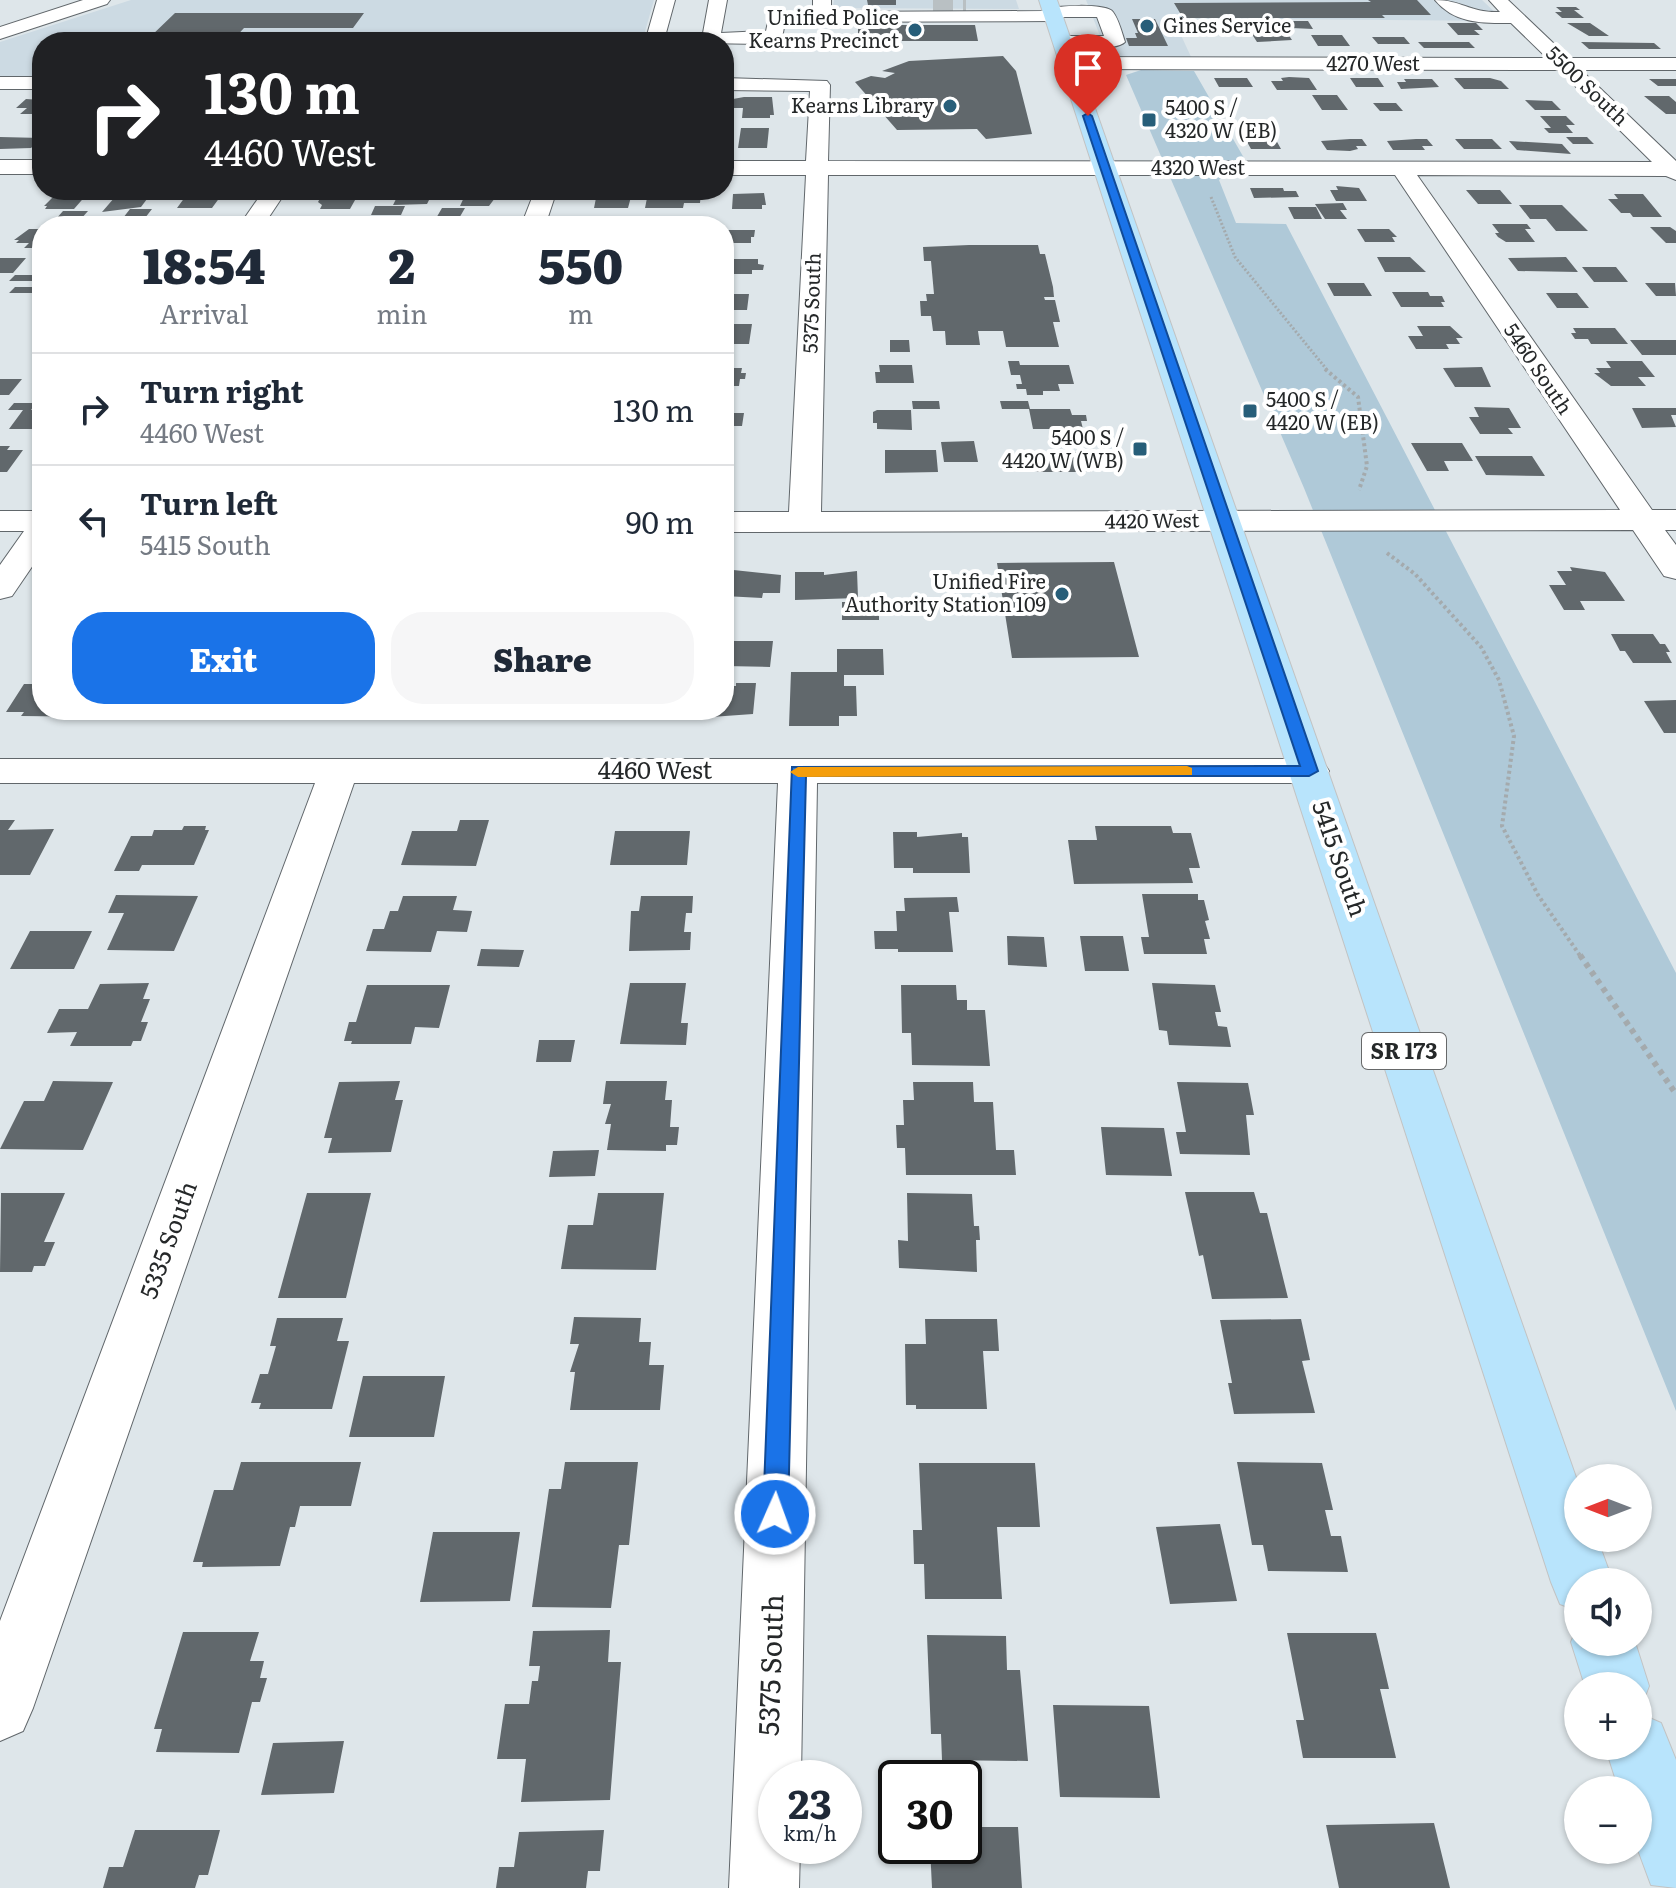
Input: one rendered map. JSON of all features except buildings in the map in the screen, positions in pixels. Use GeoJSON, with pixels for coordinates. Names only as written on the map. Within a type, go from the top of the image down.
{"type":"FeatureCollection","features":[{"type":"Feature","properties":{"kind":"main road","name":"5415 South"},"geometry":{"type":"LineString","coordinates":[[1056,24],[1577,1568]]}},
{"type":"Feature","properties":{"kind":"main road"},"geometry":{"type":"LineString","coordinates":[[1643,1760],[1676,1860]]}},
{"type":"Feature","properties":{"kind":"street"},"geometry":{"type":"LineString","coordinates":[[0,33],[101,0]]}},
{"type":"Feature","properties":{"kind":"street"},"geometry":{"type":"LineString","coordinates":[[657,32],[666,0]]}},
{"type":"Feature","properties":{"kind":"street"},"geometry":{"type":"LineString","coordinates":[[712,32],[718,0]]}},
{"type":"Feature","properties":{"kind":"street"},"geometry":{"type":"LineString","coordinates":[[1444,0],[1458,14],[1468,17],[1515,17]]}},
{"type":"Feature","properties":{"kind":"street","name":"5500 South"},"geometry":{"type":"LineString","coordinates":[[1498,0],[1674,171]]}},
{"type":"Feature","properties":{"kind":"street"},"geometry":{"type":"LineString","coordinates":[[37,2],[71,9]]}},
{"type":"Feature","properties":{"kind":"street"},"geometry":{"type":"LineString","coordinates":[[822,7],[925,2],[987,5]]}},
{"type":"Feature","properties":{"kind":"street"},"geometry":{"type":"LineString","coordinates":[[966,2],[987,5],[1116,42],[1104,12]]}},
{"type":"Feature","properties":{"kind":"street"},"geometry":{"type":"LineString","coordinates":[[734,37],[773,35],[777,8],[987,5]]}},
{"type":"Feature","properties":{"kind":"street"},"geometry":{"type":"LineString","coordinates":[[987,5],[985,34],[1056,24],[1127,8]]}},
{"type":"Feature","properties":{"kind":"street","name":"4270 West"},"geometry":{"type":"LineString","coordinates":[[1056,24],[1564,64],[1676,64]]}},
{"type":"Feature","properties":{"kind":"street"},"geometry":{"type":"LineString","coordinates":[[0,83],[32,83]]}},
{"type":"Feature","properties":{"kind":"street","name":"5375 South"},"geometry":{"type":"LineString","coordinates":[[734,84],[820,85],[805,522]]}},
{"type":"Feature","properties":{"kind":"street"},"geometry":{"type":"LineString","coordinates":[[0,167],[32,167]]}},
{"type":"Feature","properties":{"kind":"street"},"geometry":{"type":"LineString","coordinates":[[0,191],[32,168]]}},
{"type":"Feature","properties":{"kind":"street","name":"4320 West"},"geometry":{"type":"LineString","coordinates":[[734,168],[1674,171]]}},
{"type":"Feature","properties":{"kind":"street","name":"5460 South"},"geometry":{"type":"LineString","coordinates":[[1401,168],[1676,569]]}},
{"type":"Feature","properties":{"kind":"street","name":"4420 West"},"geometry":{"type":"LineString","coordinates":[[734,522],[1676,520]]}},
{"type":"Feature","properties":{"kind":"street"},"geometry":{"type":"LineString","coordinates":[[0,521],[32,521]]}},
{"type":"Feature","properties":{"kind":"street"},"geometry":{"type":"LineString","coordinates":[[0,589],[32,543]]}},
{"type":"Feature","properties":{"kind":"street","name":"4460 West"},"geometry":{"type":"LineString","coordinates":[[0,771],[1309,771]]}},
{"type":"Feature","properties":{"kind":"street","name":"5335 South"},"geometry":{"type":"LineString","coordinates":[[0,1708],[339,771]]}},
{"type":"Feature","properties":{"kind":"street","name":"5375 South"},"geometry":{"type":"LineString","coordinates":[[764,1888],[798,771]]}},
{"type":"Feature","properties":{"kind":"path"},"geometry":{"type":"LineString","coordinates":[[1202,190],[1210,196],[1217,209],[1235,257],[1242,267],[1320,364],[1358,397],[1367,466],[1357,498]]}},
{"type":"Feature","properties":{"kind":"path"},"geometry":{"type":"LineString","coordinates":[[1378,545],[1415,574],[1481,647],[1499,680],[1514,736],[1502,826],[1538,895],[1676,1094]]}},
{"type":"Feature","properties":{"kind":"shaded area"},"geometry":{"type":"Polygon","coordinates":[[[131,0],[654,0],[645,32],[32,32],[32,80],[0,80],[0,42],[131,0]]]}},
{"type":"Feature","properties":{"kind":"shaded area"},"geometry":{"type":"Polygon","coordinates":[[[834,0],[1016,0],[1019,9],[833,8],[834,0]]]}},
{"type":"Feature","properties":{"kind":"shaded area"},"geometry":{"type":"Polygon","coordinates":[[[1086,0],[1482,0],[1504,21],[1173,18],[1192,59],[1123,58],[1106,51],[1086,0]]]}},
{"type":"Feature","properties":{"kind":"shaded area"},"geometry":{"type":"Polygon","coordinates":[[[1141,70],[1194,71],[1244,158],[1219,180],[1236,223],[1286,224],[1676,973],[1676,1411],[1304,488],[1126,75],[1141,70]]]}},
{"type":"Feature","properties":{"kind":"tunnel"},"geometry":{"type":"LineString","coordinates":[[933,2],[966,2]]}},
{"type":"Feature","properties":{"kind":"slow traffic"},"geometry":{"type":"LineString","coordinates":[[798,772],[1187,771]]}},
{"type":"Feature","properties":{"kind":"place","name":"Gines Service"},"geometry":{"type":"Point","coordinates":[1147,26]}},
{"type":"Feature","properties":{"kind":"place","name":"Unified Police Kearns Precinct"},"geometry":{"type":"Point","coordinates":[915,30]}},
{"type":"Feature","properties":{"kind":"place","name":"Kearns Library"},"geometry":{"type":"Point","coordinates":[950,106]}},
{"type":"Feature","properties":{"kind":"place","name":"5400 S / 4320 W (EB)"},"geometry":{"type":"Point","coordinates":[1149,120]}},
{"type":"Feature","properties":{"kind":"place","name":"5400 S / 4420 W (EB)"},"geometry":{"type":"Point","coordinates":[1250,411]}},
{"type":"Feature","properties":{"kind":"place","name":"5400 S / 4420 W (WB)"},"geometry":{"type":"Point","coordinates":[1140,449]}},
{"type":"Feature","properties":{"kind":"place","name":"Unified Fire Authority Station 109"},"geometry":{"type":"Point","coordinates":[1062,594]}},
{"type":"Feature","properties":{"kind":"route"},"geometry":{"type":"LineString","coordinates":[[775,1514],[798,771],[1309,771],[1088,116]]}}]}
